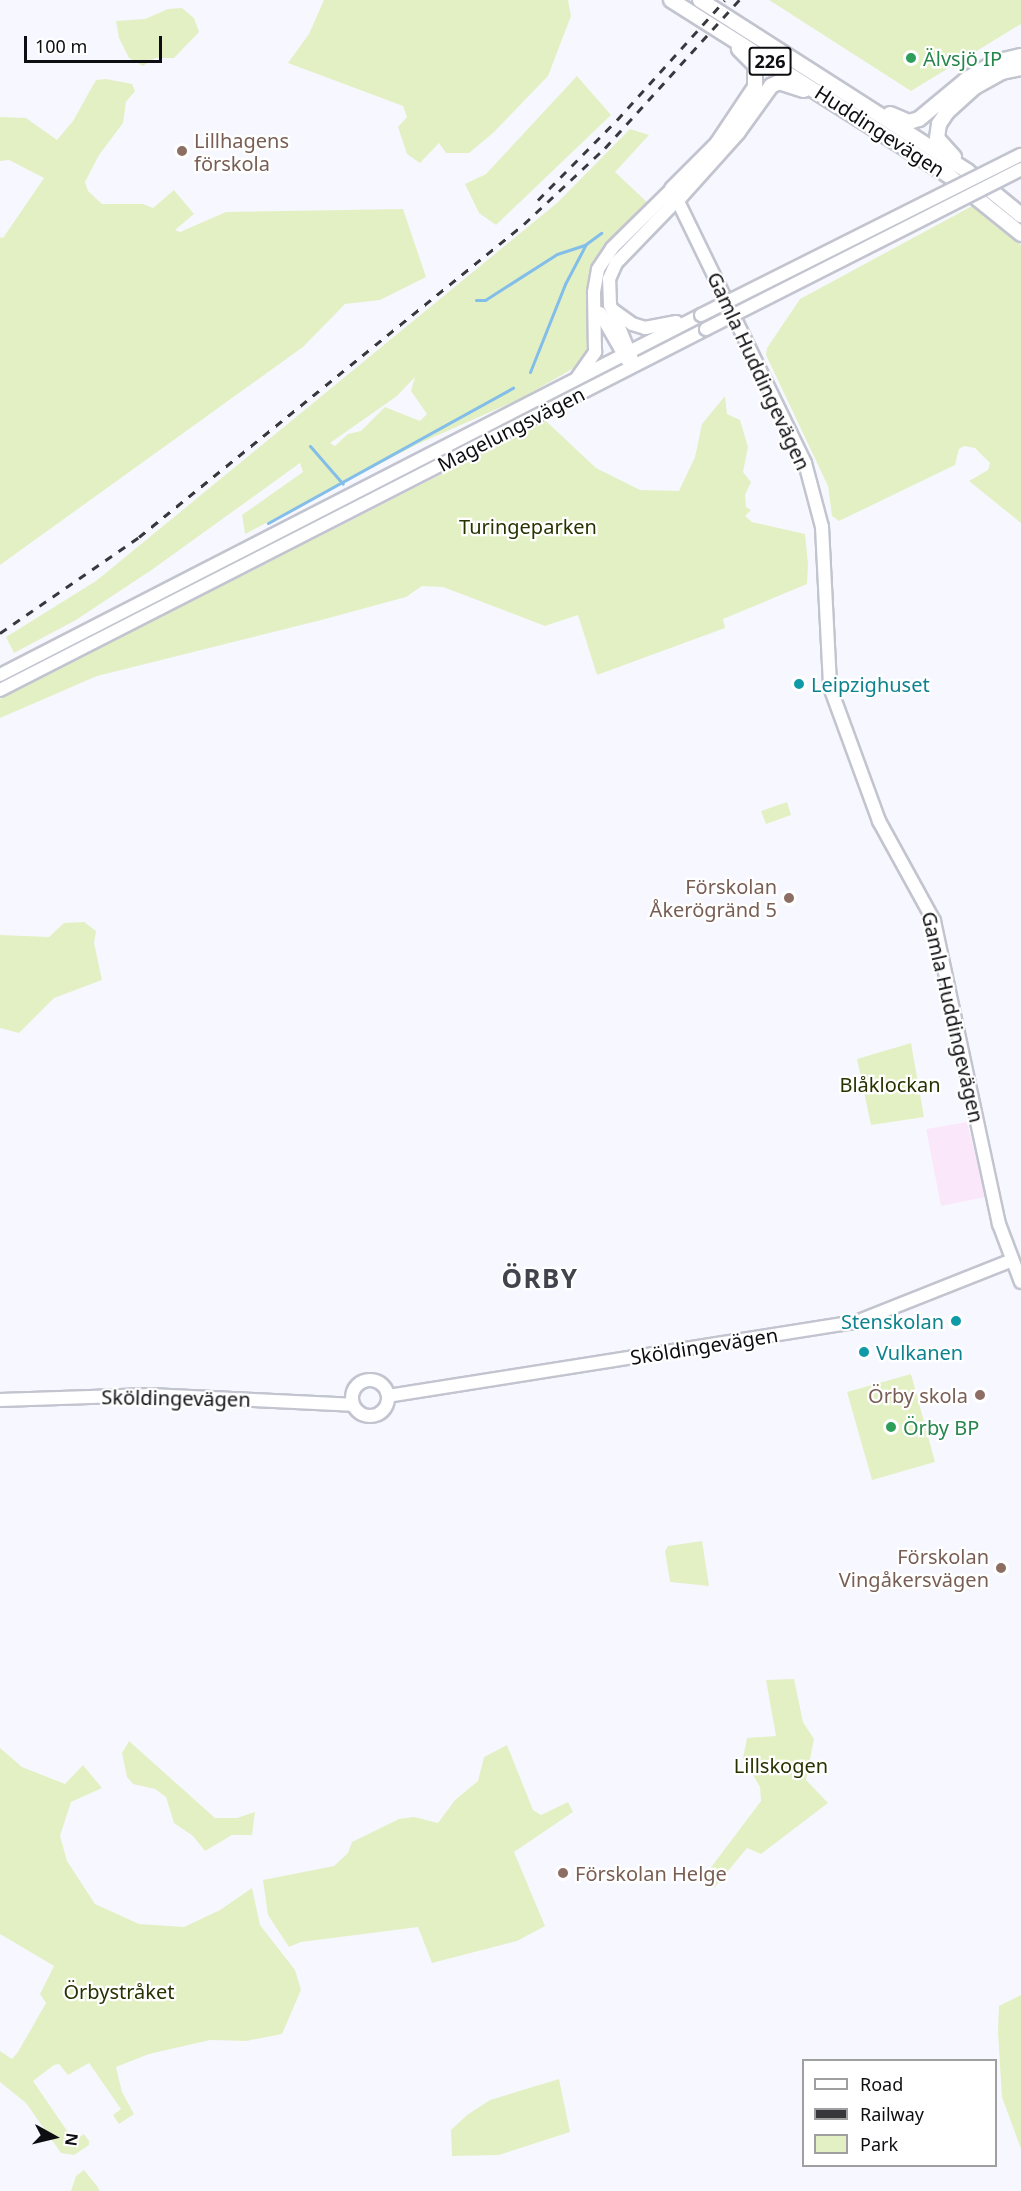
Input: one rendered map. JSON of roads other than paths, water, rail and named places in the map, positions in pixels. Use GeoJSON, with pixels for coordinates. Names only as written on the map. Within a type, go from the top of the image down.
{"type":"FeatureCollection","features":[{"type":"Feature","properties":{"kind":"main road"},"geometry":{"type":"LineString","coordinates":[[626,353],[611,309],[607,289],[616,263],[717,144],[748,101],[757,78],[749,57],[661,0]]}},
{"type":"Feature","properties":{"kind":"main road","name":"Huddingevägen"},"geometry":{"type":"LineString","coordinates":[[671,0],[948,175],[1021,234]]}},
{"type":"Feature","properties":{"kind":"main road","name":"Huddingevägen"},"geometry":{"type":"LineString","coordinates":[[700,0],[967,171],[1021,215]]}},
{"type":"Feature","properties":{"kind":"main road"},"geometry":{"type":"LineString","coordinates":[[855,99],[909,122],[919,119],[967,79],[995,62],[1021,56]]}},
{"type":"Feature","properties":{"kind":"main road"},"geometry":{"type":"LineString","coordinates":[[967,171],[937,138],[939,124],[975,87],[1002,72],[1021,68]]}},
{"type":"Feature","properties":{"kind":"main road"},"geometry":{"type":"LineString","coordinates":[[577,378],[595,352],[594,292],[598,269],[608,253],[738,132],[771,86],[779,82],[806,90],[867,123]]}},
{"type":"Feature","properties":{"kind":"main road","name":"Magelungsvägen"},"geometry":{"type":"LineString","coordinates":[[0,675],[626,353],[1021,155]]}},
{"type":"Feature","properties":{"kind":"main road","name":"Magelungsvägen"},"geometry":{"type":"LineString","coordinates":[[0,690],[1021,169]]}},
{"type":"Feature","properties":{"kind":"main road","name":"Gamla Huddingevägen"},"geometry":{"type":"LineString","coordinates":[[674,194],[805,463],[822,527],[830,687],[879,821],[934,921],[1010,1261],[1021,1282]]}},
{"type":"Feature","properties":{"kind":"main road"},"geometry":{"type":"LineString","coordinates":[[594,292],[603,321],[634,366]]}},
{"type":"Feature","properties":{"kind":"main road"},"geometry":{"type":"LineString","coordinates":[[611,309],[626,321],[645,328],[701,315]]}},
{"type":"Feature","properties":{"kind":"main road","name":"Sköldingevägen"},"geometry":{"type":"LineString","coordinates":[[0,1400],[150,1395],[352,1405],[358,1413],[373,1416],[385,1409],[388,1396],[856,1322],[1010,1261]]}},
{"type":"Feature","properties":{"kind":"main road"},"geometry":{"type":"LineString","coordinates":[[352,1405],[355,1387],[365,1380],[377,1382],[388,1396]]}},
{"type":"Feature","properties":{"kind":"waterway"},"geometry":{"type":"LineString","coordinates":[[530,372],[565,284],[586,244],[601,233]]}},
{"type":"Feature","properties":{"kind":"waterway"},"geometry":{"type":"LineString","coordinates":[[476,300],[485,300],[557,254],[585,245]]}},
{"type":"Feature","properties":{"kind":"waterway"},"geometry":{"type":"LineString","coordinates":[[268,523],[513,388]]}},
{"type":"Feature","properties":{"kind":"waterway"},"geometry":{"type":"LineString","coordinates":[[310,446],[343,484]]}},
{"type":"Feature","properties":{"kind":"railway"},"geometry":{"type":"LineString","coordinates":[[538,200],[617,120],[725,0]]}},
{"type":"Feature","properties":{"kind":"railway"},"geometry":{"type":"LineString","coordinates":[[0,633],[139,537],[524,224],[605,148],[739,0]]}},
{"type":"Feature","properties":{"kind":"place","name":"Älvsjö IP"},"geometry":{"type":"Point","coordinates":[911,58]}},
{"type":"Feature","properties":{"kind":"place","name":"Lillhagens förskola"},"geometry":{"type":"Point","coordinates":[182,151]}},
{"type":"Feature","properties":{"kind":"place","name":"Leipzighuset"},"geometry":{"type":"Point","coordinates":[799,684]}},
{"type":"Feature","properties":{"kind":"place","name":"Förskolan Åkerögränd 5"},"geometry":{"type":"Point","coordinates":[789,898]}},
{"type":"Feature","properties":{"kind":"place","name":"Stenskolan"},"geometry":{"type":"Point","coordinates":[956,1321]}},
{"type":"Feature","properties":{"kind":"place","name":"Vulkanen"},"geometry":{"type":"Point","coordinates":[864,1352]}},
{"type":"Feature","properties":{"kind":"place","name":"Örby skola"},"geometry":{"type":"Point","coordinates":[980,1395]}},
{"type":"Feature","properties":{"kind":"place","name":"Örby BP"},"geometry":{"type":"Point","coordinates":[891,1427]}},
{"type":"Feature","properties":{"kind":"place","name":"Förskolan Vingåkersvägen"},"geometry":{"type":"Point","coordinates":[1001,1568]}},
{"type":"Feature","properties":{"kind":"place","name":"Förskolan Helge"},"geometry":{"type":"Point","coordinates":[563,1873]}},
{"type":"Feature","properties":{"kind":"district","name":"ÖRBY"},"geometry":{"type":"Point","coordinates":[540,1279]}},
{"type":"Feature","properties":{"kind":"park label","name":"Turingeparken"},"geometry":{"type":"Point","coordinates":[528,526]}},
{"type":"Feature","properties":{"kind":"park label","name":"Blåklockan"},"geometry":{"type":"Point","coordinates":[890,1084]}},
{"type":"Feature","properties":{"kind":"park label","name":"Lillskogen"},"geometry":{"type":"Point","coordinates":[781,1765]}},
{"type":"Feature","properties":{"kind":"park label","name":"Örbystråket"},"geometry":{"type":"Point","coordinates":[119,1991]}}]}
